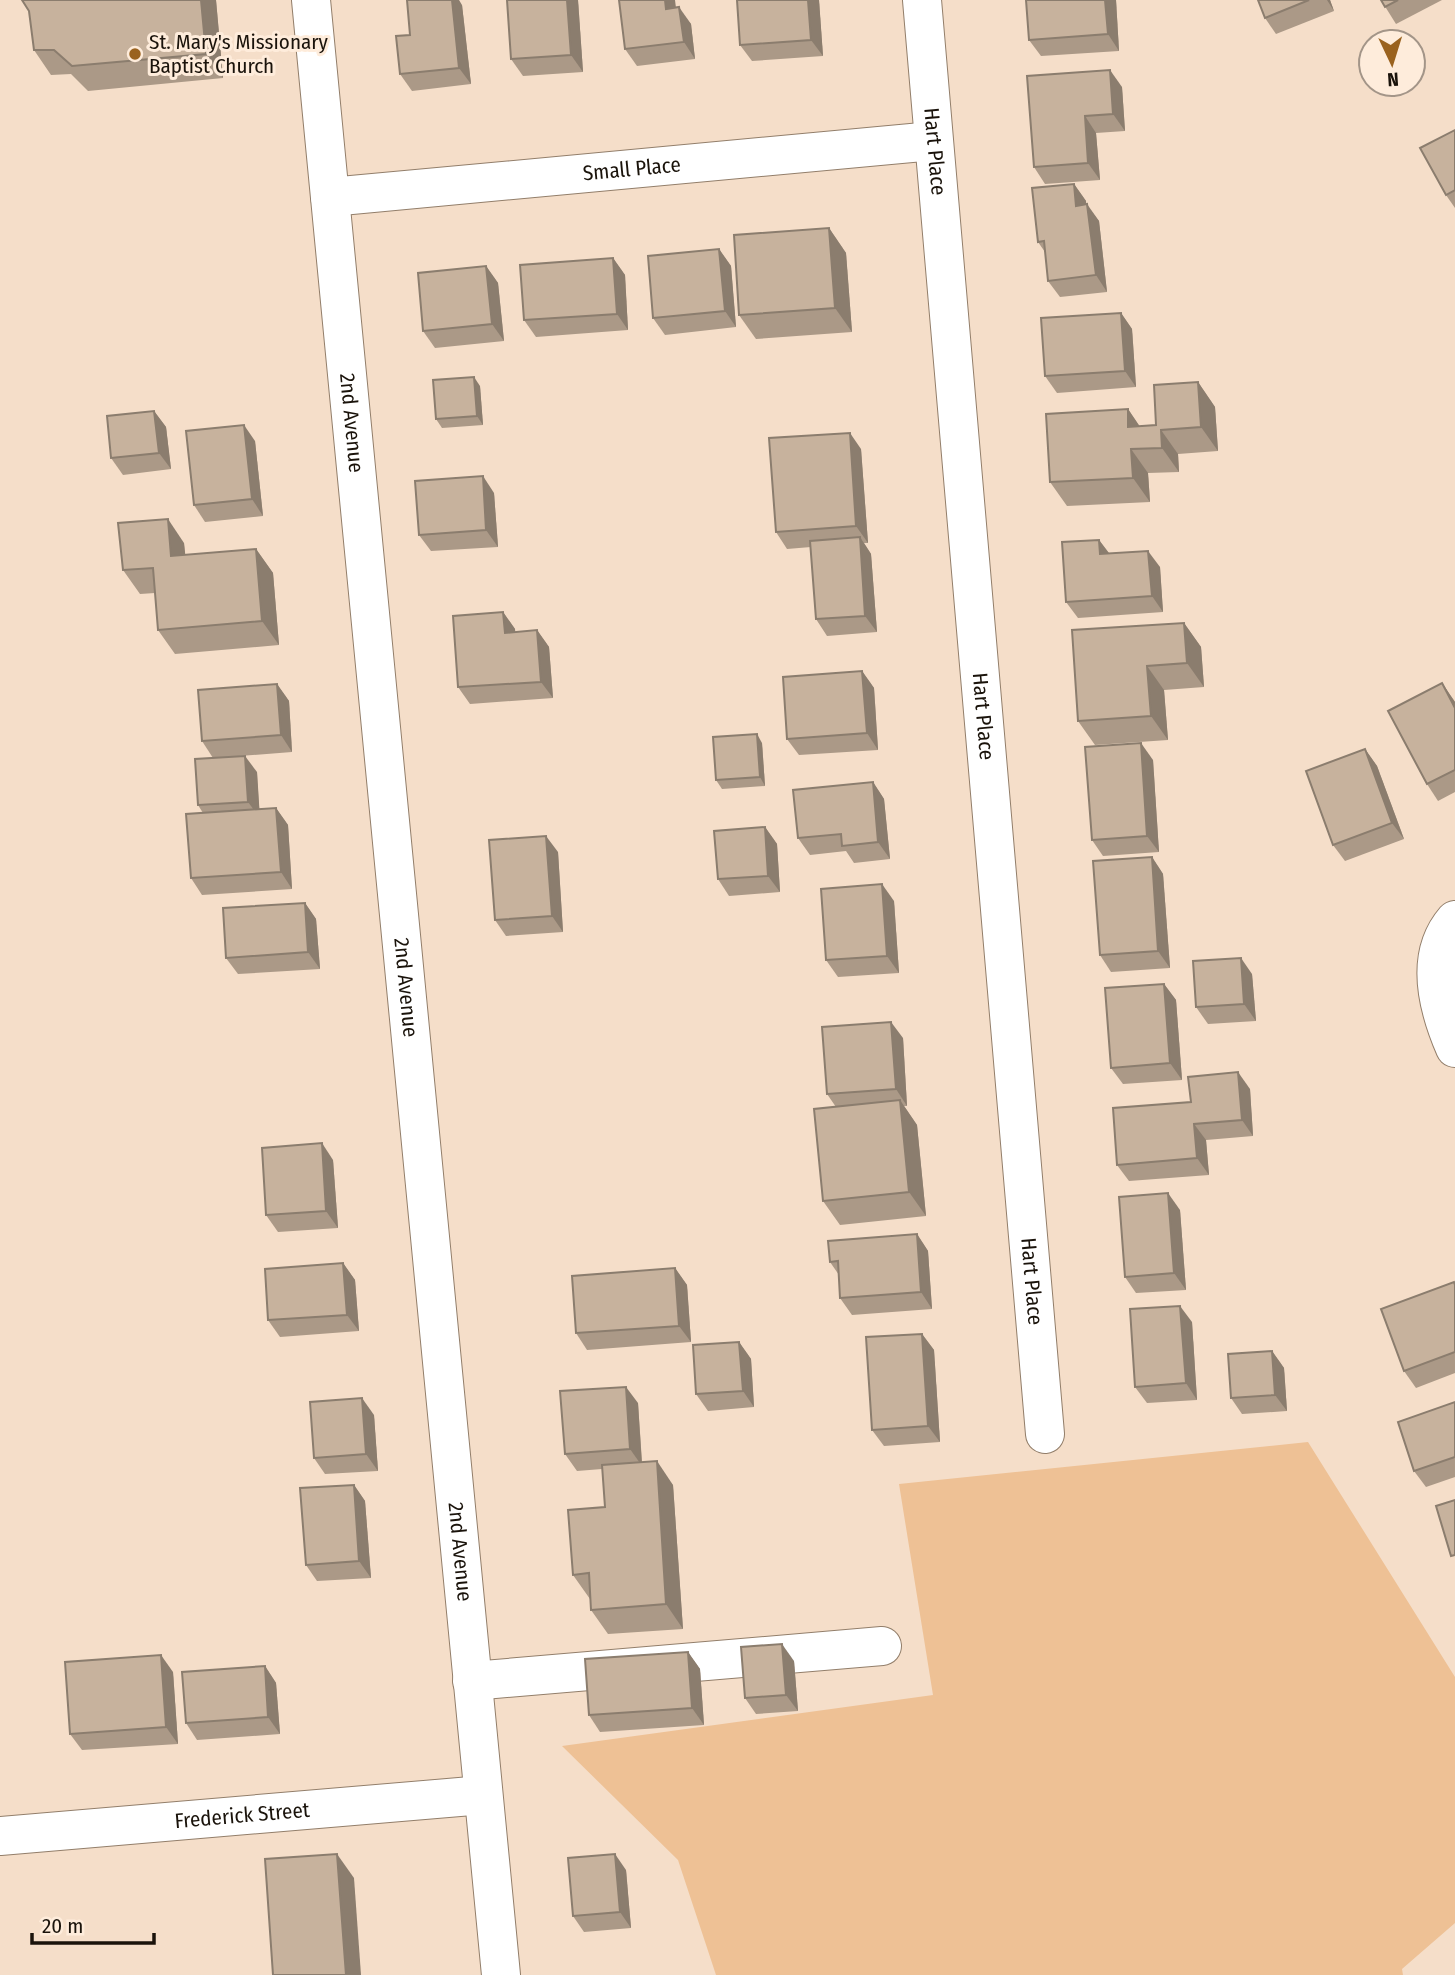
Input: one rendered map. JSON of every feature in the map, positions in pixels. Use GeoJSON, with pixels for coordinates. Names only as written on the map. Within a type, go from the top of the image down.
{"type":"FeatureCollection","features":[{"type":"Feature","properties":{"kind":"street","name":"2nd Avenue"},"geometry":{"type":"LineString","coordinates":[[310,0],[501,1975]]}},
{"type":"Feature","properties":{"kind":"street","name":"Hart Place"},"geometry":{"type":"LineString","coordinates":[[922,0],[1045,1434]]}},
{"type":"Feature","properties":{"kind":"street","name":"Small Place"},"geometry":{"type":"LineString","coordinates":[[330,197],[933,141]]}},
{"type":"Feature","properties":{"kind":"street"},"geometry":{"type":"LineString","coordinates":[[1455,920],[1447,929],[1437,960],[1437,996],[1455,1048]]}},
{"type":"Feature","properties":{"kind":"street"},"geometry":{"type":"LineString","coordinates":[[472,1681],[882,1646]]}},
{"type":"Feature","properties":{"kind":"street","name":"Frederick Street"},"geometry":{"type":"LineString","coordinates":[[0,1836],[483,1795]]}},
{"type":"Feature","properties":{"kind":"shaded area"},"geometry":{"type":"Polygon","coordinates":[[[1308,1442],[1455,1677],[1455,1923],[1402,1969],[1403,1975],[716,1975],[678,1860],[562,1746],[933,1695],[899,1484],[1308,1442]]]}},
{"type":"Feature","properties":{"kind":"building","name":"St. Mary's Missionary Baptist Church"},"geometry":{"type":"Polygon","coordinates":[[[22,0],[201,0],[206,54],[72,66],[54,50],[34,50],[29,11],[22,0]]]}},
{"type":"Feature","properties":{"kind":"building"},"geometry":{"type":"Polygon","coordinates":[[[407,0],[452,0],[459,68],[400,74],[396,36],[410,35],[407,0]]]}},
{"type":"Feature","properties":{"kind":"building"},"geometry":{"type":"Polygon","coordinates":[[[507,0],[567,0],[571,55],[511,59],[507,0]]]}},
{"type":"Feature","properties":{"kind":"building"},"geometry":{"type":"Polygon","coordinates":[[[619,0],[665,0],[666,9],[679,7],[684,42],[625,49],[619,0]]]}},
{"type":"Feature","properties":{"kind":"building"},"geometry":{"type":"Polygon","coordinates":[[[737,0],[808,0],[811,40],[740,45],[737,0]]]}},
{"type":"Feature","properties":{"kind":"building"},"geometry":{"type":"Polygon","coordinates":[[[1026,0],[1105,0],[1108,34],[1029,40],[1026,0]]]}},
{"type":"Feature","properties":{"kind":"building"},"geometry":{"type":"Polygon","coordinates":[[[1258,0],[1309,0],[1265,18],[1258,0]]]}},
{"type":"Feature","properties":{"kind":"building"},"geometry":{"type":"Polygon","coordinates":[[[1381,0],[1398,0],[1385,7],[1381,0]]]}},
{"type":"Feature","properties":{"kind":"building"},"geometry":{"type":"Polygon","coordinates":[[[1110,70],[1113,114],[1085,116],[1088,163],[1034,167],[1027,76],[1110,70]]]}},
{"type":"Feature","properties":{"kind":"building"},"geometry":{"type":"Polygon","coordinates":[[[1455,130],[1455,190],[1446,195],[1420,148],[1455,130]]]}},
{"type":"Feature","properties":{"kind":"building"},"geometry":{"type":"Polygon","coordinates":[[[1074,184],[1076,206],[1087,204],[1096,275],[1048,281],[1044,241],[1038,242],[1032,188],[1074,184]]]}},
{"type":"Feature","properties":{"kind":"building"},"geometry":{"type":"Polygon","coordinates":[[[829,228],[835,308],[739,315],[734,235],[829,228]]]}},
{"type":"Feature","properties":{"kind":"building"},"geometry":{"type":"Polygon","coordinates":[[[719,249],[725,311],[653,318],[648,256],[719,249]]]}},
{"type":"Feature","properties":{"kind":"building"},"geometry":{"type":"Polygon","coordinates":[[[613,258],[617,314],[524,320],[520,265],[613,258]]]}},
{"type":"Feature","properties":{"kind":"building"},"geometry":{"type":"Polygon","coordinates":[[[486,266],[492,324],[423,331],[418,273],[486,266]]]}},
{"type":"Feature","properties":{"kind":"building"},"geometry":{"type":"Polygon","coordinates":[[[1121,313],[1125,371],[1045,376],[1041,318],[1121,313]]]}},
{"type":"Feature","properties":{"kind":"building"},"geometry":{"type":"Polygon","coordinates":[[[474,377],[477,416],[436,419],[433,380],[474,377]]]}},
{"type":"Feature","properties":{"kind":"building"},"geometry":{"type":"Polygon","coordinates":[[[1198,382],[1201,427],[1161,430],[1162,448],[1131,449],[1133,478],[1050,482],[1046,414],[1128,409],[1128,427],[1156,425],[1154,385],[1198,382]]]}},
{"type":"Feature","properties":{"kind":"building"},"geometry":{"type":"Polygon","coordinates":[[[154,411],[159,453],[111,458],[107,416],[154,411]]]}},
{"type":"Feature","properties":{"kind":"building"},"geometry":{"type":"Polygon","coordinates":[[[244,425],[252,499],[194,505],[186,431],[244,425]]]}},
{"type":"Feature","properties":{"kind":"building"},"geometry":{"type":"Polygon","coordinates":[[[850,433],[856,526],[776,532],[769,438],[850,433]]]}},
{"type":"Feature","properties":{"kind":"building"},"geometry":{"type":"Polygon","coordinates":[[[483,476],[486,530],[419,535],[415,481],[483,476]]]}},
{"type":"Feature","properties":{"kind":"building"},"geometry":{"type":"Polygon","coordinates":[[[168,519],[171,556],[256,549],[262,621],[158,630],[153,568],[123,570],[118,523],[168,519]]]}},
{"type":"Feature","properties":{"kind":"building"},"geometry":{"type":"Polygon","coordinates":[[[860,537],[865,616],[816,619],[810,541],[860,537]]]}},
{"type":"Feature","properties":{"kind":"building"},"geometry":{"type":"Polygon","coordinates":[[[1099,540],[1100,554],[1148,551],[1152,596],[1066,602],[1062,542],[1099,540]]]}},
{"type":"Feature","properties":{"kind":"building"},"geometry":{"type":"Polygon","coordinates":[[[503,612],[505,633],[537,630],[541,682],[458,687],[453,616],[503,612]]]}},
{"type":"Feature","properties":{"kind":"building"},"geometry":{"type":"Polygon","coordinates":[[[1184,623],[1187,663],[1147,666],[1151,716],[1078,721],[1072,630],[1184,623]]]}},
{"type":"Feature","properties":{"kind":"building"},"geometry":{"type":"Polygon","coordinates":[[[862,671],[867,733],[787,739],[783,677],[862,671]]]}},
{"type":"Feature","properties":{"kind":"building"},"geometry":{"type":"Polygon","coordinates":[[[1442,683],[1455,708],[1455,770],[1427,784],[1388,711],[1442,683]]]}},
{"type":"Feature","properties":{"kind":"building"},"geometry":{"type":"Polygon","coordinates":[[[277,684],[281,735],[202,741],[198,690],[277,684]]]}},
{"type":"Feature","properties":{"kind":"building"},"geometry":{"type":"Polygon","coordinates":[[[757,734],[760,777],[716,780],[713,737],[757,734]]]}},
{"type":"Feature","properties":{"kind":"building"},"geometry":{"type":"Polygon","coordinates":[[[1141,743],[1147,836],[1092,840],[1085,747],[1141,743]]]}},
{"type":"Feature","properties":{"kind":"building"},"geometry":{"type":"Polygon","coordinates":[[[1365,749],[1392,823],[1333,845],[1306,771],[1365,749]]]}},
{"type":"Feature","properties":{"kind":"building"},"geometry":{"type":"Polygon","coordinates":[[[245,756],[248,802],[198,805],[195,759],[245,756]]]}},
{"type":"Feature","properties":{"kind":"building"},"geometry":{"type":"Polygon","coordinates":[[[873,782],[878,842],[842,846],[841,834],[798,838],[793,790],[873,782]]]}},
{"type":"Feature","properties":{"kind":"building"},"geometry":{"type":"Polygon","coordinates":[[[276,808],[281,872],[191,878],[186,814],[276,808]]]}},
{"type":"Feature","properties":{"kind":"building"},"geometry":{"type":"Polygon","coordinates":[[[765,827],[768,876],[718,879],[714,831],[765,827]]]}},
{"type":"Feature","properties":{"kind":"building"},"geometry":{"type":"Polygon","coordinates":[[[546,836],[552,916],[495,920],[489,840],[546,836]]]}},
{"type":"Feature","properties":{"kind":"building"},"geometry":{"type":"Polygon","coordinates":[[[1152,857],[1158,951],[1100,955],[1093,861],[1152,857]]]}},
{"type":"Feature","properties":{"kind":"building"},"geometry":{"type":"Polygon","coordinates":[[[882,884],[887,956],[826,960],[821,889],[882,884]]]}},
{"type":"Feature","properties":{"kind":"building"},"geometry":{"type":"Polygon","coordinates":[[[305,903],[308,952],[226,958],[223,908],[305,903]]]}},
{"type":"Feature","properties":{"kind":"building"},"geometry":{"type":"Polygon","coordinates":[[[1241,958],[1244,1004],[1196,1007],[1193,961],[1241,958]]]}},
{"type":"Feature","properties":{"kind":"building"},"geometry":{"type":"Polygon","coordinates":[[[1164,984],[1170,1063],[1111,1068],[1105,988],[1164,984]]]}},
{"type":"Feature","properties":{"kind":"building"},"geometry":{"type":"Polygon","coordinates":[[[891,1022],[896,1089],[827,1094],[822,1027],[891,1022]]]}},
{"type":"Feature","properties":{"kind":"building"},"geometry":{"type":"Polygon","coordinates":[[[1238,1072],[1242,1120],[1194,1124],[1197,1158],[1117,1165],[1113,1108],[1191,1102],[1188,1077],[1238,1072]]]}},
{"type":"Feature","properties":{"kind":"building"},"geometry":{"type":"Polygon","coordinates":[[[900,1100],[909,1192],[823,1201],[814,1109],[900,1100]]]}},
{"type":"Feature","properties":{"kind":"building"},"geometry":{"type":"Polygon","coordinates":[[[322,1143],[326,1211],[266,1215],[262,1148],[322,1143]]]}},
{"type":"Feature","properties":{"kind":"building"},"geometry":{"type":"Polygon","coordinates":[[[1168,1193],[1174,1273],[1125,1277],[1119,1197],[1168,1193]]]}},
{"type":"Feature","properties":{"kind":"building"},"geometry":{"type":"Polygon","coordinates":[[[917,1234],[921,1292],[840,1298],[838,1261],[830,1262],[828,1241],[917,1234]]]}},
{"type":"Feature","properties":{"kind":"building"},"geometry":{"type":"Polygon","coordinates":[[[343,1263],[347,1315],[268,1320],[265,1269],[343,1263]]]}},
{"type":"Feature","properties":{"kind":"building"},"geometry":{"type":"Polygon","coordinates":[[[675,1268],[679,1326],[576,1333],[572,1276],[675,1268]]]}},
{"type":"Feature","properties":{"kind":"building"},"geometry":{"type":"Polygon","coordinates":[[[1454,1282],[1455,1352],[1404,1371],[1381,1309],[1454,1282]]]}},
{"type":"Feature","properties":{"kind":"building"},"geometry":{"type":"Polygon","coordinates":[[[1180,1306],[1186,1383],[1135,1387],[1130,1309],[1180,1306]]]}},
{"type":"Feature","properties":{"kind":"building"},"geometry":{"type":"Polygon","coordinates":[[[922,1334],[928,1426],[872,1430],[866,1337],[922,1334]]]}},
{"type":"Feature","properties":{"kind":"building"},"geometry":{"type":"Polygon","coordinates":[[[739,1342],[743,1391],[696,1394],[693,1345],[739,1342]]]}},
{"type":"Feature","properties":{"kind":"building"},"geometry":{"type":"Polygon","coordinates":[[[1272,1351],[1275,1395],[1231,1398],[1228,1354],[1272,1351]]]}},
{"type":"Feature","properties":{"kind":"building"},"geometry":{"type":"Polygon","coordinates":[[[626,1387],[630,1449],[565,1454],[560,1391],[626,1387]]]}},
{"type":"Feature","properties":{"kind":"building"},"geometry":{"type":"Polygon","coordinates":[[[362,1398],[366,1454],[314,1458],[310,1402],[362,1398]]]}},
{"type":"Feature","properties":{"kind":"building"},"geometry":{"type":"Polygon","coordinates":[[[1455,1402],[1455,1457],[1414,1471],[1398,1422],[1455,1402]]]}},
{"type":"Feature","properties":{"kind":"building"},"geometry":{"type":"Polygon","coordinates":[[[657,1461],[666,1604],[591,1610],[589,1573],[573,1575],[568,1510],[605,1507],[602,1465],[657,1461]]]}},
{"type":"Feature","properties":{"kind":"building"},"geometry":{"type":"Polygon","coordinates":[[[354,1485],[359,1561],[306,1565],[300,1488],[354,1485]]]}},
{"type":"Feature","properties":{"kind":"building"},"geometry":{"type":"Polygon","coordinates":[[[1455,1500],[1455,1555],[1451,1556],[1436,1506],[1455,1500]]]}},
{"type":"Feature","properties":{"kind":"building"},"geometry":{"type":"Polygon","coordinates":[[[782,1644],[786,1695],[745,1698],[741,1647],[782,1644]]]}},
{"type":"Feature","properties":{"kind":"building"},"geometry":{"type":"Polygon","coordinates":[[[688,1652],[692,1708],[589,1715],[585,1659],[688,1652]]]}},
{"type":"Feature","properties":{"kind":"building"},"geometry":{"type":"Polygon","coordinates":[[[161,1655],[166,1727],[70,1734],[65,1662],[161,1655]]]}},
{"type":"Feature","properties":{"kind":"building"},"geometry":{"type":"Polygon","coordinates":[[[265,1666],[268,1717],[186,1723],[182,1672],[265,1666]]]}},
{"type":"Feature","properties":{"kind":"building"},"geometry":{"type":"Polygon","coordinates":[[[337,1854],[346,1975],[273,1975],[265,1859],[337,1854]]]}},
{"type":"Feature","properties":{"kind":"building"},"geometry":{"type":"Polygon","coordinates":[[[615,1854],[620,1912],[573,1916],[568,1858],[615,1854]]]}},
{"type":"Feature","properties":{"kind":"place","name":"St. Mary's Missionary Baptist Church"},"geometry":{"type":"Point","coordinates":[135,54]}}]}
